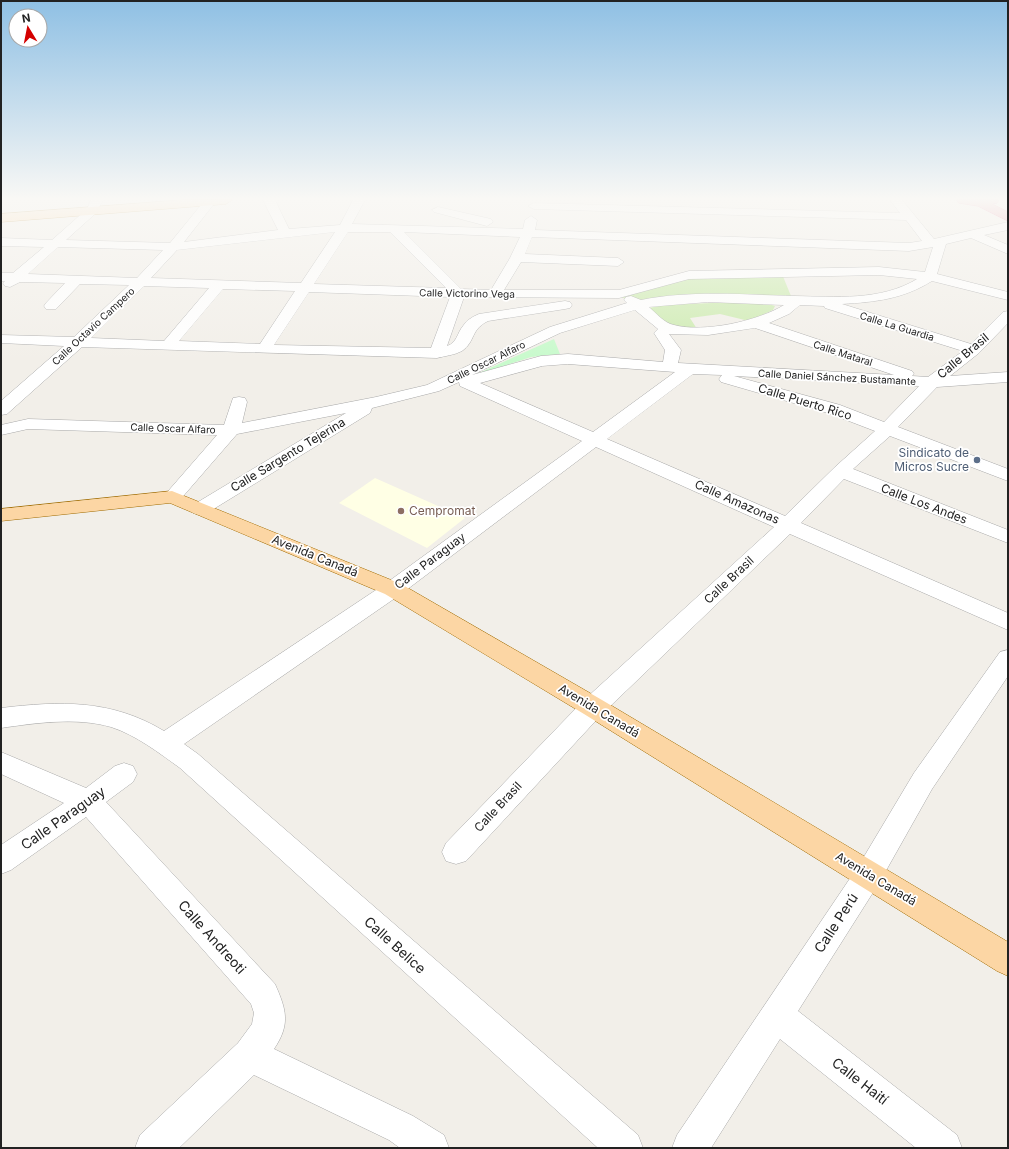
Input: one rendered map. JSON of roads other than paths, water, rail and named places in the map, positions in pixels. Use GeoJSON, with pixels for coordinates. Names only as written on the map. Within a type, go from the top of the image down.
{"type":"FeatureCollection","features":[{"type":"Feature","properties":{"kind":"main road","name":"Avenida Canadá"},"geometry":{"type":"LineString","coordinates":[[172,497],[393,588],[593,707],[1008,960]]}},
{"type":"Feature","properties":{"kind":"main road"},"geometry":{"type":"LineString","coordinates":[[1,515],[172,497]]}},
{"type":"Feature","properties":{"kind":"street"},"geometry":{"type":"LineString","coordinates":[[1,292],[43,254]]}},
{"type":"Feature","properties":{"kind":"street","name":"Calle Octavio Campero"},"geometry":{"type":"LineString","coordinates":[[1,410],[79,341],[167,254]]}},
{"type":"Feature","properties":{"kind":"street"},"geometry":{"type":"LineString","coordinates":[[264,349],[326,254]]}},
{"type":"Feature","properties":{"kind":"street"},"geometry":{"type":"LineString","coordinates":[[416,254],[458,293],[437,353]]}},
{"type":"Feature","properties":{"kind":"street"},"geometry":{"type":"LineString","coordinates":[[495,294],[519,254]]}},
{"type":"Feature","properties":{"kind":"street"},"geometry":{"type":"LineString","coordinates":[[1,339],[264,349],[437,353],[455,349],[463,342],[468,329],[474,322],[484,317],[599,301],[620,290],[618,254]]}},
{"type":"Feature","properties":{"kind":"street"},"geometry":{"type":"LineString","coordinates":[[774,254],[783,273]]}},
{"type":"Feature","properties":{"kind":"street"},"geometry":{"type":"LineString","coordinates":[[872,254],[877,260],[885,265],[914,273]]}},
{"type":"Feature","properties":{"kind":"street"},"geometry":{"type":"LineString","coordinates":[[930,276],[934,254]]}},
{"type":"Feature","properties":{"kind":"street"},"geometry":{"type":"LineString","coordinates":[[517,258],[618,262]]}},
{"type":"Feature","properties":{"kind":"street","name":"Calle Victorino Vega"},"geometry":{"type":"LineString","coordinates":[[1,277],[218,286],[495,294],[620,290],[689,275],[856,271],[914,273],[1008,296]]}},
{"type":"Feature","properties":{"kind":"street","name":"Calle Oscar Alfaro"},"geometry":{"type":"LineString","coordinates":[[1,430],[28,424],[231,430],[376,402],[433,388],[561,344],[620,290],[639,305],[653,302],[708,298],[820,302],[881,297],[911,288],[930,276]]}},
{"type":"Feature","properties":{"kind":"street"},"geometry":{"type":"LineString","coordinates":[[50,306],[76,280]]}},
{"type":"Feature","properties":{"kind":"street"},"geometry":{"type":"LineString","coordinates":[[168,345],[218,286]]}},
{"type":"Feature","properties":{"kind":"street"},"geometry":{"type":"LineString","coordinates":[[639,305],[647,315],[668,328],[683,332],[725,329],[754,323],[786,310],[794,304],[795,300]]}},
{"type":"Feature","properties":{"kind":"street","name":"Calle La Guardia"},"geometry":{"type":"LineString","coordinates":[[820,302],[974,350]]}},
{"type":"Feature","properties":{"kind":"street","name":"Calle Brasil"},"geometry":{"type":"LineString","coordinates":[[456,852],[593,707],[788,525],[841,471],[886,430],[929,385],[974,350],[1008,314]]}},
{"type":"Feature","properties":{"kind":"street","name":"Calle Mataral"},"geometry":{"type":"LineString","coordinates":[[754,323],[929,385]]}},
{"type":"Feature","properties":{"kind":"street"},"geometry":{"type":"LineString","coordinates":[[668,328],[660,334],[673,350],[670,367]]}},
{"type":"Feature","properties":{"kind":"street","name":"Calle Daniel Sánchez Bustamante"},"geometry":{"type":"LineString","coordinates":[[433,388],[466,383],[540,361],[561,344],[670,367],[732,376],[814,383],[929,385],[1008,384]]}},
{"type":"Feature","properties":{"kind":"street","name":"Calle Puerto Rico"},"geometry":{"type":"LineString","coordinates":[[690,369],[834,409],[1008,475]]}},
{"type":"Feature","properties":{"kind":"street","name":"Calle Paraguay"},"geometry":{"type":"LineString","coordinates":[[164,744],[393,588],[690,369]]}},
{"type":"Feature","properties":{"kind":"street","name":"Calle Daniel Sánchez Bustamante"},"geometry":{"type":"LineString","coordinates":[[929,385],[1008,377]]}},
{"type":"Feature","properties":{"kind":"street","name":"Calle Amazonas"},"geometry":{"type":"LineString","coordinates":[[466,383],[1008,622]]}},
{"type":"Feature","properties":{"kind":"street"},"geometry":{"type":"LineString","coordinates":[[172,497],[231,430],[239,402]]}},
{"type":"Feature","properties":{"kind":"street","name":"Calle Sargento Tejerina"},"geometry":{"type":"LineString","coordinates":[[200,509],[376,402]]}},
{"type":"Feature","properties":{"kind":"street","name":"Calle Los Andes"},"geometry":{"type":"LineString","coordinates":[[841,471],[1008,537]]}},
{"type":"Feature","properties":{"kind":"street","name":"Calle Perú"},"geometry":{"type":"LineString","coordinates":[[690,1148],[868,874],[923,781],[1008,658]]}},
{"type":"Feature","properties":{"kind":"street","name":"Calle Belice"},"geometry":{"type":"LineString","coordinates":[[1,718],[41,713],[93,714],[128,723],[164,744],[195,767],[624,1148]]}},
{"type":"Feature","properties":{"kind":"street","name":"Calle Andreoti"},"geometry":{"type":"LineString","coordinates":[[1,762],[88,801],[264,994],[270,1013],[267,1031],[250,1055],[153,1148]]}},
{"type":"Feature","properties":{"kind":"street","name":"Calle Paraguay"},"geometry":{"type":"LineString","coordinates":[[1,861],[88,801],[124,774]]}},
{"type":"Feature","properties":{"kind":"street","name":"Calle Haití"},"geometry":{"type":"LineString","coordinates":[[776,1015],[944,1148]]}},
{"type":"Feature","properties":{"kind":"street"},"geometry":{"type":"LineString","coordinates":[[250,1055],[401,1128],[431,1148]]}},
{"type":"Feature","properties":{"kind":"place","name":"Sindicato de Micros Sucre"},"geometry":{"type":"Point","coordinates":[977,460]}},
{"type":"Feature","properties":{"kind":"place","name":"Cempromat"},"geometry":{"type":"Point","coordinates":[401,511]}}]}
